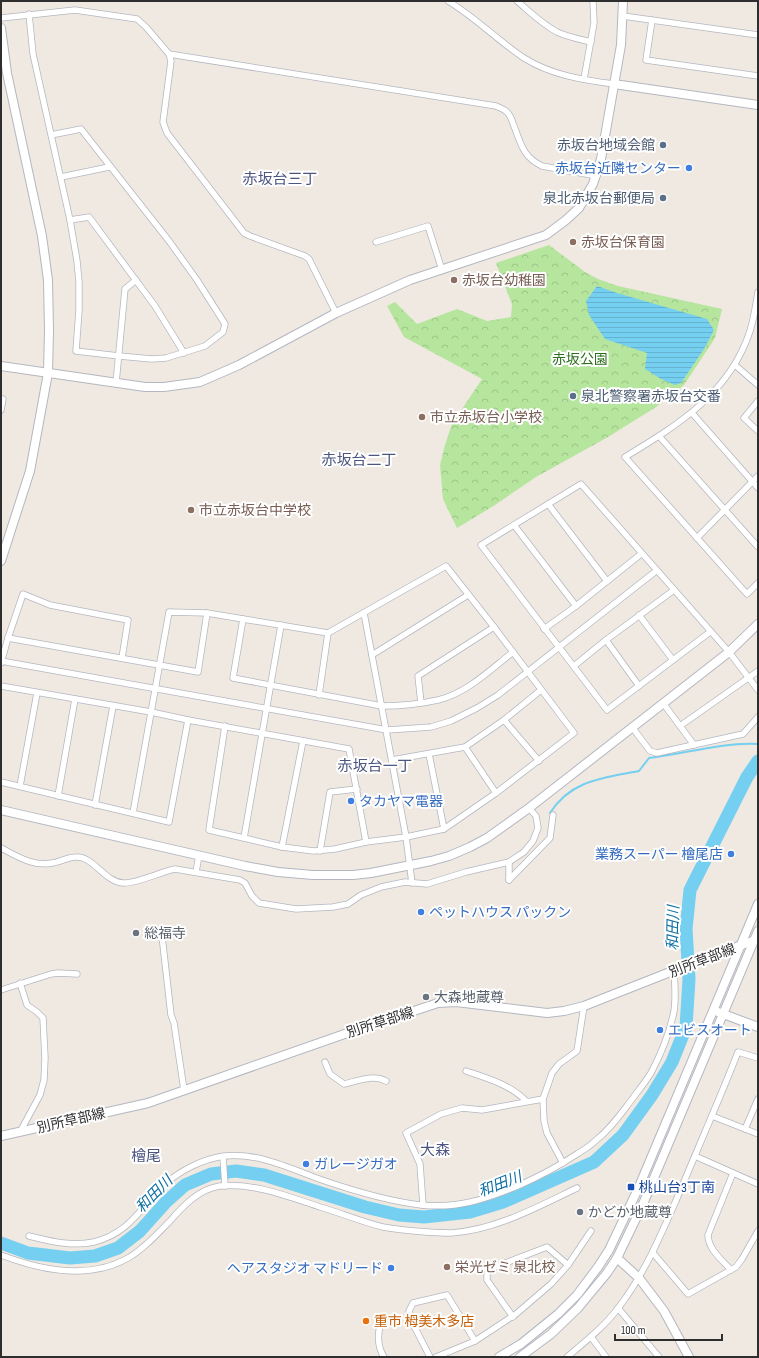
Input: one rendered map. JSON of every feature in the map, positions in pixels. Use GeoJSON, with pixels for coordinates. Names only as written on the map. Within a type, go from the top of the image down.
{"type":"FeatureCollection","features":[{"type":"Feature","properties":{"kind":"street"},"geometry":{"type":"LineString","coordinates":[[448,1],[468,14],[525,58],[546,69],[563,75],[758,105]]}},
{"type":"Feature","properties":{"kind":"street"},"geometry":{"type":"LineString","coordinates":[[517,1],[540,21],[558,32],[572,38],[591,42]]}},
{"type":"Feature","properties":{"kind":"street"},"geometry":{"type":"LineString","coordinates":[[584,79],[594,23],[593,1]]}},
{"type":"Feature","properties":{"kind":"street"},"geometry":{"type":"LineString","coordinates":[[1,366],[145,387],[164,388],[200,382],[239,365],[336,313],[410,280],[529,242],[546,235],[579,208],[588,195],[597,176],[621,45],[623,1]]}},
{"type":"Feature","properties":{"kind":"street"},"geometry":{"type":"LineString","coordinates":[[1,18],[75,10],[137,19],[146,27],[169,54],[171,61],[163,122],[167,133],[244,233],[305,256],[309,259],[336,313]]}},
{"type":"Feature","properties":{"kind":"street"},"geometry":{"type":"LineString","coordinates":[[29,14],[33,54],[51,135],[61,177],[70,220],[79,282],[79,310],[76,351],[119,356],[166,358],[205,346],[224,332],[225,324],[197,280],[169,241],[109,167],[81,129],[51,135]]}},
{"type":"Feature","properties":{"kind":"street"},"geometry":{"type":"LineString","coordinates":[[623,16],[758,35]]}},
{"type":"Feature","properties":{"kind":"street"},"geometry":{"type":"LineString","coordinates":[[652,20],[646,60],[758,76]]}},
{"type":"Feature","properties":{"kind":"street"},"geometry":{"type":"LineString","coordinates":[[1,28],[4,73],[42,236],[48,280],[49,303],[48,374],[30,471],[1,562]]}},
{"type":"Feature","properties":{"kind":"street"},"geometry":{"type":"LineString","coordinates":[[169,54],[496,106],[508,113],[522,149],[536,163],[542,166],[597,176]]}},
{"type":"Feature","properties":{"kind":"street"},"geometry":{"type":"LineString","coordinates":[[61,177],[109,167]]}},
{"type":"Feature","properties":{"kind":"street"},"geometry":{"type":"LineString","coordinates":[[70,220],[89,217],[155,306],[184,353]]}},
{"type":"Feature","properties":{"kind":"street"},"geometry":{"type":"LineString","coordinates":[[376,242],[428,226],[442,270]]}},
{"type":"Feature","properties":{"kind":"street"},"geometry":{"type":"LineString","coordinates":[[116,383],[125,289],[136,280]]}},
{"type":"Feature","properties":{"kind":"street"},"geometry":{"type":"LineString","coordinates":[[758,292],[750,332],[735,365],[716,389],[692,413],[625,457],[747,594],[758,583]]}},
{"type":"Feature","properties":{"kind":"street"},"geometry":{"type":"LineString","coordinates":[[735,365],[758,385]]}},
{"type":"Feature","properties":{"kind":"street"},"geometry":{"type":"LineString","coordinates":[[1,399],[4,399],[1,410]]}},
{"type":"Feature","properties":{"kind":"street"},"geometry":{"type":"LineString","coordinates":[[758,401],[744,418],[758,431]]}},
{"type":"Feature","properties":{"kind":"street"},"geometry":{"type":"LineString","coordinates":[[692,413],[758,488]]}},
{"type":"Feature","properties":{"kind":"street"},"geometry":{"type":"LineString","coordinates":[[659,436],[758,548]]}},
{"type":"Feature","properties":{"kind":"street"},"geometry":{"type":"LineString","coordinates":[[697,538],[758,476]]}},
{"type":"Feature","properties":{"kind":"street"},"geometry":{"type":"LineString","coordinates":[[710,632],[607,710],[481,545],[581,484],[728,652],[758,690]]}},
{"type":"Feature","properties":{"kind":"street"},"geometry":{"type":"LineString","coordinates":[[548,504],[607,581]]}},
{"type":"Feature","properties":{"kind":"street"},"geometry":{"type":"LineString","coordinates":[[514,524],[576,606]]}},
{"type":"Feature","properties":{"kind":"street"},"geometry":{"type":"LineString","coordinates":[[544,629],[576,606],[641,554]]}},
{"type":"Feature","properties":{"kind":"street"},"geometry":{"type":"LineString","coordinates":[[133,813],[169,612],[207,613],[328,633],[446,566],[528,671],[574,734],[496,793],[444,829],[406,837],[314,851],[282,847],[209,830],[225,726]]}},
{"type":"Feature","properties":{"kind":"street"},"geometry":{"type":"LineString","coordinates":[[122,658],[128,620],[50,604],[23,594],[1,662],[386,730],[431,727],[464,716],[498,695],[560,648],[656,571]]}},
{"type":"Feature","properties":{"kind":"street"},"geometry":{"type":"LineString","coordinates":[[574,666],[606,640],[674,590]]}},
{"type":"Feature","properties":{"kind":"street"},"geometry":{"type":"LineString","coordinates":[[372,655],[468,595]]}},
{"type":"Feature","properties":{"kind":"street"},"geometry":{"type":"LineString","coordinates":[[8,638],[198,672],[207,613]]}},
{"type":"Feature","properties":{"kind":"street"},"geometry":{"type":"LineString","coordinates":[[364,613],[406,837],[412,883]]}},
{"type":"Feature","properties":{"kind":"street"},"geometry":{"type":"LineString","coordinates":[[639,615],[673,660]]}},
{"type":"Feature","properties":{"kind":"street"},"geometry":{"type":"LineString","coordinates":[[242,619],[233,678],[382,706],[397,706],[439,700],[478,680],[513,652]]}},
{"type":"Feature","properties":{"kind":"street"},"geometry":{"type":"LineString","coordinates":[[1,810],[278,872],[313,875],[353,875],[410,865],[449,856],[487,838],[529,808],[728,652],[758,624]]}},
{"type":"Feature","properties":{"kind":"street"},"geometry":{"type":"LineString","coordinates":[[244,838],[281,625]]}},
{"type":"Feature","properties":{"kind":"street"},"geometry":{"type":"LineString","coordinates":[[421,703],[418,676],[494,627]]}},
{"type":"Feature","properties":{"kind":"street"},"geometry":{"type":"LineString","coordinates":[[319,695],[328,633]]}},
{"type":"Feature","properties":{"kind":"street"},"geometry":{"type":"LineString","coordinates":[[606,640],[639,686]]}},
{"type":"Feature","properties":{"kind":"street"},"geometry":{"type":"LineString","coordinates":[[680,726],[758,671]]}},
{"type":"Feature","properties":{"kind":"street"},"geometry":{"type":"LineString","coordinates":[[1,686],[152,712],[188,720],[349,749],[366,842]]}},
{"type":"Feature","properties":{"kind":"street"},"geometry":{"type":"LineString","coordinates":[[392,760],[465,747],[504,720],[541,690]]}},
{"type":"Feature","properties":{"kind":"street"},"geometry":{"type":"LineString","coordinates":[[20,786],[37,693]]}},
{"type":"Feature","properties":{"kind":"street"},"geometry":{"type":"LineString","coordinates":[[58,796],[75,699]]}},
{"type":"Feature","properties":{"kind":"street"},"geometry":{"type":"LineString","coordinates":[[663,703],[694,745]]}},
{"type":"Feature","properties":{"kind":"street"},"geometry":{"type":"LineString","coordinates":[[95,804],[113,706]]}},
{"type":"Feature","properties":{"kind":"street"},"geometry":{"type":"LineString","coordinates":[[632,727],[650,751],[657,753],[743,734],[758,717]]}},
{"type":"Feature","properties":{"kind":"street"},"geometry":{"type":"LineString","coordinates":[[1,782],[169,822],[188,720]]}},
{"type":"Feature","properties":{"kind":"street"},"geometry":{"type":"LineString","coordinates":[[504,720],[539,761]]}},
{"type":"Feature","properties":{"kind":"street"},"geometry":{"type":"LineString","coordinates":[[282,847],[303,741]]}},
{"type":"Feature","properties":{"kind":"street"},"geometry":{"type":"LineString","coordinates":[[465,747],[496,793]]}},
{"type":"Feature","properties":{"kind":"street"},"geometry":{"type":"LineString","coordinates":[[429,754],[444,829]]}},
{"type":"Feature","properties":{"kind":"street"},"geometry":{"type":"LineString","coordinates":[[320,851],[330,792],[357,789]]}},
{"type":"Feature","properties":{"kind":"street"},"geometry":{"type":"LineString","coordinates":[[1,848],[21,859],[37,864],[50,864],[76,857],[85,859],[114,881],[122,883],[130,883],[175,869],[240,880],[245,883],[252,896],[259,903],[296,908],[333,907],[348,904],[361,895],[381,887],[405,882],[427,884],[466,872],[509,862],[524,852],[533,841],[538,828],[536,816],[529,808]]}},
{"type":"Feature","properties":{"kind":"street"},"geometry":{"type":"LineString","coordinates":[[509,862],[509,880],[550,838],[553,816]]}},
{"type":"Feature","properties":{"kind":"street"},"geometry":{"type":"LineString","coordinates":[[196,872],[198,855]]}},
{"type":"Feature","properties":{"kind":"street"},"geometry":{"type":"LineString","coordinates":[[499,1357],[521,1344],[558,1314],[577,1294],[609,1250],[638,1190],[758,904]]}},
{"type":"Feature","properties":{"kind":"street"},"geometry":{"type":"LineString","coordinates":[[520,1357],[551,1334],[578,1308],[607,1273],[617,1258],[643,1204],[756,939],[758,931]]}},
{"type":"Feature","properties":{"kind":"street"},"geometry":{"type":"LineString","coordinates":[[162,936],[171,1015],[174,1023],[184,1090]]}},
{"type":"Feature","properties":{"kind":"street","name":"別所草部線"},"geometry":{"type":"LineString","coordinates":[[1,1136],[148,1103],[356,1030],[438,1003],[456,1002],[547,1014],[584,1006],[756,939]]}},
{"type":"Feature","properties":{"kind":"street"},"geometry":{"type":"LineString","coordinates":[[29,1236],[58,1242],[72,1243],[92,1242],[107,1238],[119,1232],[130,1223],[166,1184],[180,1172],[209,1160],[223,1157],[249,1157],[274,1163],[357,1192],[423,1205],[454,1206],[500,1193],[540,1176],[563,1163],[594,1143],[615,1121],[651,1072],[665,1040],[674,1010],[676,970]]}},
{"type":"Feature","properties":{"kind":"street"},"geometry":{"type":"LineString","coordinates":[[1,990],[50,974],[77,974]]}},
{"type":"Feature","properties":{"kind":"street"},"geometry":{"type":"LineString","coordinates":[[20,983],[27,1005],[43,1018],[45,1058],[44,1080],[40,1095],[20,1132]]}},
{"type":"Feature","properties":{"kind":"street"},"geometry":{"type":"LineString","coordinates":[[563,1163],[547,1133],[544,1121],[543,1099],[552,1073],[559,1064],[577,1051],[584,1006]]}},
{"type":"Feature","properties":{"kind":"street"},"geometry":{"type":"LineString","coordinates":[[713,1011],[758,1027]]}},
{"type":"Feature","properties":{"kind":"street"},"geometry":{"type":"LineString","coordinates":[[567,1357],[591,1337],[618,1308],[639,1278],[653,1252],[738,1052],[758,1058]]}},
{"type":"Feature","properties":{"kind":"street"},"geometry":{"type":"LineString","coordinates":[[325,1062],[330,1074],[344,1084],[374,1078],[381,1078],[386,1081]]}},
{"type":"Feature","properties":{"kind":"street"},"geometry":{"type":"LineString","coordinates":[[466,1071],[500,1084],[520,1094],[526,1101]]}},
{"type":"Feature","properties":{"kind":"street"},"geometry":{"type":"LineString","coordinates":[[745,1129],[758,1098]]}},
{"type":"Feature","properties":{"kind":"street"},"geometry":{"type":"LineString","coordinates":[[423,1205],[420,1164],[406,1133],[441,1114],[462,1108],[482,1110],[543,1099]]}},
{"type":"Feature","properties":{"kind":"street"},"geometry":{"type":"LineString","coordinates":[[712,1116],[758,1134]]}},
{"type":"Feature","properties":{"kind":"street"},"geometry":{"type":"LineString","coordinates":[[695,1156],[758,1184]]}},
{"type":"Feature","properties":{"kind":"street"},"geometry":{"type":"LineString","coordinates":[[223,1157],[225,1186]]}},
{"type":"Feature","properties":{"kind":"street"},"geometry":{"type":"LineString","coordinates":[[731,1270],[711,1248],[708,1241],[708,1234],[734,1173]]}},
{"type":"Feature","properties":{"kind":"street"},"geometry":{"type":"LineString","coordinates":[[1,1255],[29,1265],[56,1270],[98,1269],[113,1266],[139,1251],[153,1239],[195,1196],[218,1186],[252,1186],[273,1191],[383,1227],[434,1233],[471,1230],[496,1224],[526,1213],[577,1188]]}},
{"type":"Feature","properties":{"kind":"street"},"geometry":{"type":"LineString","coordinates":[[436,1357],[475,1341],[513,1316],[551,1284],[568,1265],[591,1231]]}},
{"type":"Feature","properties":{"kind":"street"},"geometry":{"type":"LineString","coordinates":[[653,1252],[688,1294],[736,1267],[742,1260],[758,1231]]}},
{"type":"Feature","properties":{"kind":"street"},"geometry":{"type":"LineString","coordinates":[[513,1316],[487,1280],[487,1274],[490,1269],[547,1247],[568,1265]]}},
{"type":"Feature","properties":{"kind":"street"},"geometry":{"type":"LineString","coordinates":[[609,1250],[639,1278],[664,1311],[689,1357]]}},
{"type":"Feature","properties":{"kind":"street"},"geometry":{"type":"LineString","coordinates":[[430,1357],[412,1322],[409,1311],[413,1303],[447,1295],[475,1341]]}},
{"type":"Feature","properties":{"kind":"street"},"geometry":{"type":"LineString","coordinates":[[618,1308],[659,1357]]}},
{"type":"Feature","properties":{"kind":"street"},"geometry":{"type":"LineString","coordinates":[[384,1357],[378,1342],[380,1325],[382,1320],[385,1319]]}},
{"type":"Feature","properties":{"kind":"street"},"geometry":{"type":"LineString","coordinates":[[591,1337],[606,1357]]}},
{"type":"Feature","properties":{"kind":"green space","name":"赤坂公園"},"geometry":{"type":"Polygon","coordinates":[[[549,245],[585,272],[598,279],[618,286],[722,309],[715,338],[684,385],[656,407],[608,437],[536,477],[495,505],[457,528],[443,499],[440,465],[452,424],[482,379],[404,337],[387,306],[395,302],[417,324],[457,309],[487,321],[511,317],[512,304],[496,263],[549,245]]]}},
{"type":"Feature","properties":{"kind":"water"},"geometry":{"type":"Polygon","coordinates":[[[597,286],[707,319],[714,330],[704,349],[681,383],[675,385],[661,379],[645,369],[647,353],[605,339],[589,315],[586,301],[597,286]]]}},
{"type":"Feature","properties":{"kind":"waterway"},"geometry":{"type":"LineString","coordinates":[[550,813],[558,802],[578,787],[589,782],[639,771],[649,758],[717,746],[758,744]]}},
{"type":"Feature","properties":{"kind":"waterway","name":"和田川"},"geometry":{"type":"LineString","coordinates":[[1,1243],[28,1253],[70,1258],[95,1256],[118,1248],[140,1231],[166,1202],[185,1185],[211,1174],[236,1171],[264,1175],[365,1207],[399,1215],[424,1217],[470,1212],[503,1202],[594,1162],[623,1135],[652,1095],[672,1062],[686,1027],[689,979],[686,929],[690,890],[747,777],[758,761]]}},
{"type":"Feature","properties":{"kind":"place","name":"赤坂台地域会館"},"geometry":{"type":"Point","coordinates":[663,145]}},
{"type":"Feature","properties":{"kind":"place","name":"赤坂台近隣センター"},"geometry":{"type":"Point","coordinates":[689,168]}},
{"type":"Feature","properties":{"kind":"place","name":"泉北赤坂台郵便局"},"geometry":{"type":"Point","coordinates":[663,198]}},
{"type":"Feature","properties":{"kind":"place","name":"赤坂台保育園"},"geometry":{"type":"Point","coordinates":[573,242]}},
{"type":"Feature","properties":{"kind":"place","name":"赤坂台幼稚園"},"geometry":{"type":"Point","coordinates":[454,280]}},
{"type":"Feature","properties":{"kind":"place","name":"泉北警察署赤坂台交番"},"geometry":{"type":"Point","coordinates":[573,396]}},
{"type":"Feature","properties":{"kind":"place","name":"市立赤坂台小学校"},"geometry":{"type":"Point","coordinates":[422,417]}},
{"type":"Feature","properties":{"kind":"place","name":"市立赤坂台中学校"},"geometry":{"type":"Point","coordinates":[191,510]}},
{"type":"Feature","properties":{"kind":"place","name":"タカヤマ電器"},"geometry":{"type":"Point","coordinates":[351,801]}},
{"type":"Feature","properties":{"kind":"place","name":"業務スーパー 檜尾店"},"geometry":{"type":"Point","coordinates":[731,854]}},
{"type":"Feature","properties":{"kind":"place","name":"ペットハウス パックン"},"geometry":{"type":"Point","coordinates":[421,912]}},
{"type":"Feature","properties":{"kind":"place","name":"総福寺"},"geometry":{"type":"Point","coordinates":[136,933]}},
{"type":"Feature","properties":{"kind":"place","name":"大森地蔵尊"},"geometry":{"type":"Point","coordinates":[426,997]}},
{"type":"Feature","properties":{"kind":"place","name":"エビスオート"},"geometry":{"type":"Point","coordinates":[660,1030]}},
{"type":"Feature","properties":{"kind":"place","name":"ガレージガオ"},"geometry":{"type":"Point","coordinates":[306,1164]}},
{"type":"Feature","properties":{"kind":"place","name":"桃山台3丁南"},"geometry":{"type":"Point","coordinates":[631,1187]}},
{"type":"Feature","properties":{"kind":"place","name":"かどか地蔵尊"},"geometry":{"type":"Point","coordinates":[580,1212]}},
{"type":"Feature","properties":{"kind":"place","name":"栄光ゼミ 泉北校"},"geometry":{"type":"Point","coordinates":[447,1267]}},
{"type":"Feature","properties":{"kind":"place","name":"ヘアスタジオ マドリード"},"geometry":{"type":"Point","coordinates":[391,1268]}},
{"type":"Feature","properties":{"kind":"place","name":"重市 栂美木多店"},"geometry":{"type":"Point","coordinates":[366,1321]}},
{"type":"Feature","properties":{"kind":"district","name":"赤坂台三丁"},"geometry":{"type":"Point","coordinates":[280,179]}},
{"type":"Feature","properties":{"kind":"district","name":"赤坂台二丁"},"geometry":{"type":"Point","coordinates":[359,460]}},
{"type":"Feature","properties":{"kind":"district","name":"赤坂台一丁"},"geometry":{"type":"Point","coordinates":[375,766]}},
{"type":"Feature","properties":{"kind":"district","name":"大森"},"geometry":{"type":"Point","coordinates":[435,1150]}},
{"type":"Feature","properties":{"kind":"district","name":"檜尾"},"geometry":{"type":"Point","coordinates":[146,1156]}}]}
